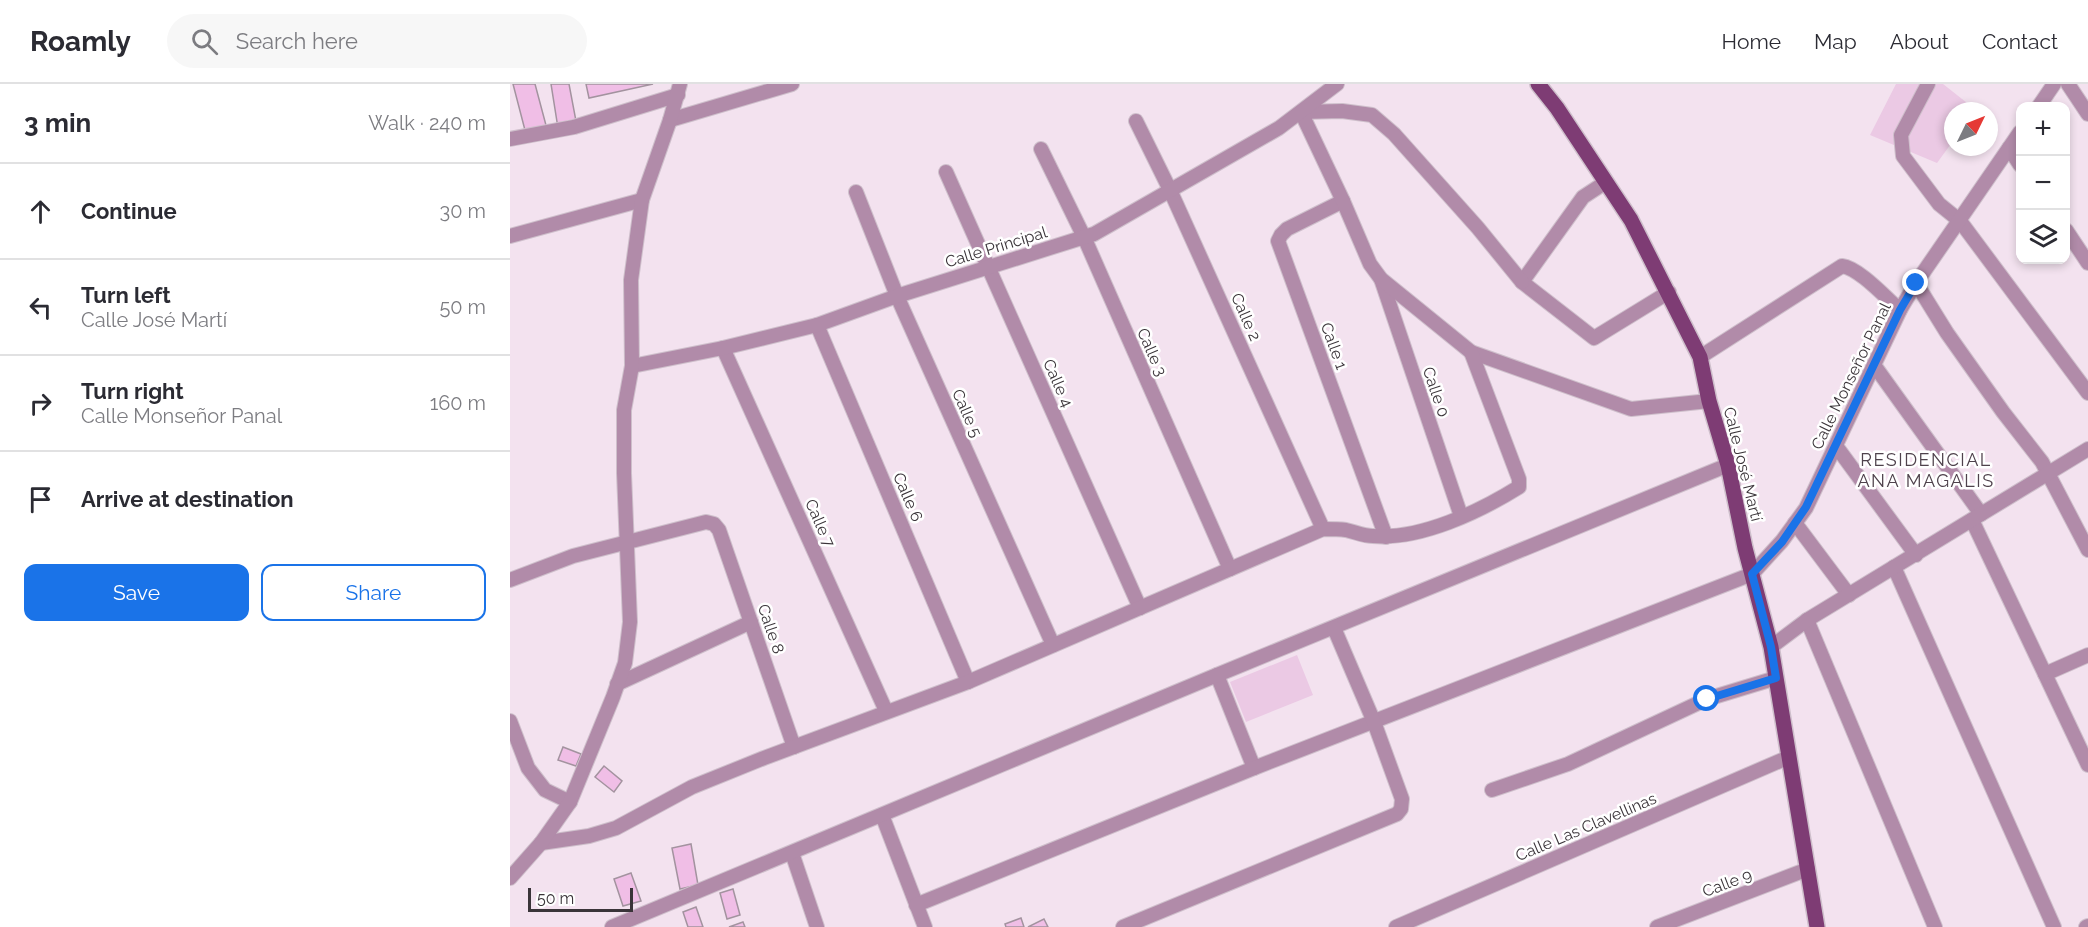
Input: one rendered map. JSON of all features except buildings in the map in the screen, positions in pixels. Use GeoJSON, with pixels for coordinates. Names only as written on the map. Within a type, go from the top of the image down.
{"type":"FeatureCollection","features":[{"type":"Feature","properties":{"kind":"main road","name":"Calle José Martí"},"geometry":{"type":"LineString","coordinates":[[1538,84],[1557,108],[1631,220],[1700,357],[1771,647],[1817,927]]}},
{"type":"Feature","properties":{"kind":"street"},"geometry":{"type":"LineString","coordinates":[[670,120],[792,84]]}},
{"type":"Feature","properties":{"kind":"street","name":"Calle Principal"},"geometry":{"type":"LineString","coordinates":[[632,366],[723,348],[817,325],[988,266],[1095,234],[1279,128],[1337,84]]}},
{"type":"Feature","properties":{"kind":"street"},"geometry":{"type":"LineString","coordinates":[[1928,84],[1900,135],[1903,156],[1939,204],[1960,221],[2088,393]]}},
{"type":"Feature","properties":{"kind":"street"},"geometry":{"type":"LineString","coordinates":[[2042,102],[2054,84]]}},
{"type":"Feature","properties":{"kind":"street"},"geometry":{"type":"LineString","coordinates":[[2068,84],[2088,114]]}},
{"type":"Feature","properties":{"kind":"street"},"geometry":{"type":"LineString","coordinates":[[510,878],[541,843],[570,802],[625,663],[630,622],[624,410],[632,366],[632,280],[642,200],[679,89]]}},
{"type":"Feature","properties":{"kind":"street"},"geometry":{"type":"LineString","coordinates":[[510,139],[574,127],[679,89]]}},
{"type":"Feature","properties":{"kind":"street"},"geometry":{"type":"LineString","coordinates":[[1669,292],[1594,338],[1522,282],[1471,220],[1394,134],[1372,115],[1342,111],[1301,112],[1344,201],[1370,264],[1380,279],[1471,352],[1631,409],[1709,401]]}},
{"type":"Feature","properties":{"kind":"street","name":"Calle 2"},"geometry":{"type":"LineString","coordinates":[[1136,121],[1170,190],[1323,529]]}},
{"type":"Feature","properties":{"kind":"street","name":"Calle Monseñor Panal"},"geometry":{"type":"LineString","coordinates":[[1752,574],[1782,542],[1806,507],[1900,310],[1916,283],[2016,138]]}},
{"type":"Feature","properties":{"kind":"street"},"geometry":{"type":"LineString","coordinates":[[2009,148],[2016,159]]}},
{"type":"Feature","properties":{"kind":"street","name":"Calle 3"},"geometry":{"type":"LineString","coordinates":[[1041,149],[1084,237],[1230,569]]}},
{"type":"Feature","properties":{"kind":"street","name":"Calle 4"},"geometry":{"type":"LineString","coordinates":[[946,172],[1140,608]]}},
{"type":"Feature","properties":{"kind":"street"},"geometry":{"type":"LineString","coordinates":[[1522,282],[1583,197],[1606,182]]}},
{"type":"Feature","properties":{"kind":"street","name":"Calle 5"},"geometry":{"type":"LineString","coordinates":[[856,192],[897,296],[1053,645]]}},
{"type":"Feature","properties":{"kind":"street"},"geometry":{"type":"LineString","coordinates":[[510,236],[642,200]]}},
{"type":"Feature","properties":{"kind":"street","name":"Calle 1"},"geometry":{"type":"LineString","coordinates":[[1344,201],[1287,229],[1278,241],[1386,537]]}},
{"type":"Feature","properties":{"kind":"street"},"geometry":{"type":"LineString","coordinates":[[2070,236],[2088,263]]}},
{"type":"Feature","properties":{"kind":"street"},"geometry":{"type":"LineString","coordinates":[[1700,357],[1842,266],[1848,267],[1863,278],[1900,310]]}},
{"type":"Feature","properties":{"kind":"street","name":"Calle 0"},"geometry":{"type":"LineString","coordinates":[[1380,279],[1461,516]]}},
{"type":"Feature","properties":{"kind":"street"},"geometry":{"type":"LineString","coordinates":[[1916,283],[1947,333],[2042,462],[2088,550]]}},
{"type":"Feature","properties":{"kind":"street","name":"Calle 6"},"geometry":{"type":"LineString","coordinates":[[817,325],[968,682]]}},
{"type":"Feature","properties":{"kind":"street","name":"Calle 7"},"geometry":{"type":"LineString","coordinates":[[723,348],[886,711]]}},
{"type":"Feature","properties":{"kind":"street"},"geometry":{"type":"LineString","coordinates":[[541,843],[589,836],[616,828],[692,787],[886,711],[968,682],[1323,529],[1344,530],[1371,536],[1398,537],[1430,529],[1503,496],[1519,487],[1519,479],[1471,352]]}},
{"type":"Feature","properties":{"kind":"street"},"geometry":{"type":"LineString","coordinates":[[1874,365],[1977,517],[2045,674],[2088,765]]}},
{"type":"Feature","properties":{"kind":"street"},"geometry":{"type":"LineString","coordinates":[[1836,446],[1916,555]]}},
{"type":"Feature","properties":{"kind":"street"},"geometry":{"type":"LineString","coordinates":[[1771,647],[1807,620],[2088,449]]}},
{"type":"Feature","properties":{"kind":"street"},"geometry":{"type":"LineString","coordinates":[[612,927],[1728,465]]}},
{"type":"Feature","properties":{"kind":"street","name":"Calle 8"},"geometry":{"type":"LineString","coordinates":[[628,542],[706,522],[714,524],[719,530],[794,747]]}},
{"type":"Feature","properties":{"kind":"street"},"geometry":{"type":"LineString","coordinates":[[1795,523],[1849,595]]}},
{"type":"Feature","properties":{"kind":"street"},"geometry":{"type":"LineString","coordinates":[[510,580],[573,555],[628,542]]}},
{"type":"Feature","properties":{"kind":"street"},"geometry":{"type":"LineString","coordinates":[[1894,567],[2054,927]]}},
{"type":"Feature","properties":{"kind":"street"},"geometry":{"type":"LineString","coordinates":[[916,905],[1254,768],[1752,574]]}},
{"type":"Feature","properties":{"kind":"street"},"geometry":{"type":"LineString","coordinates":[[1807,620],[1935,927]]}},
{"type":"Feature","properties":{"kind":"street"},"geometry":{"type":"LineString","coordinates":[[617,684],[751,622]]}},
{"type":"Feature","properties":{"kind":"street"},"geometry":{"type":"LineString","coordinates":[[1123,927],[1397,814],[1401,809],[1402,799],[1374,722],[1334,628]]}},
{"type":"Feature","properties":{"kind":"street"},"geometry":{"type":"LineString","coordinates":[[2045,674],[2088,656]]}},
{"type":"Feature","properties":{"kind":"street"},"geometry":{"type":"LineString","coordinates":[[1217,675],[1254,768]]}},
{"type":"Feature","properties":{"kind":"street"},"geometry":{"type":"LineString","coordinates":[[1492,790],[1568,764],[1707,699],[1776,678]]}},
{"type":"Feature","properties":{"kind":"street"},"geometry":{"type":"LineString","coordinates":[[511,731],[528,768],[545,790],[570,802]]}},
{"type":"Feature","properties":{"kind":"street","name":"Calle Las Clavellinas"},"geometry":{"type":"LineString","coordinates":[[1396,927],[1789,757]]}},
{"type":"Feature","properties":{"kind":"street"},"geometry":{"type":"LineString","coordinates":[[882,815],[925,927]]}},
{"type":"Feature","properties":{"kind":"street"},"geometry":{"type":"LineString","coordinates":[[792,853],[813,926]]}},
{"type":"Feature","properties":{"kind":"street","name":"Calle 9"},"geometry":{"type":"LineString","coordinates":[[1657,927],[1808,869]]}},
{"type":"Feature","properties":{"kind":"shaded area"},"geometry":{"type":"Polygon","coordinates":[[[1896,84],[1943,84],[1966,102],[1944,102],[1944,153],[1937,163],[1870,135],[1896,84]]]}},
{"type":"Feature","properties":{"kind":"shaded area"},"geometry":{"type":"Polygon","coordinates":[[[1297,655],[1313,695],[1246,722],[1230,682],[1297,655]]]}},
{"type":"Feature","properties":{"kind":"district","name":"RESIDENCIAL ANA MAGALIS"},"geometry":{"type":"Point","coordinates":[1926,469]}},
{"type":"Feature","properties":{"kind":"route"},"geometry":{"type":"LineString","coordinates":[[1707,699],[1776,678],[1771,647],[1752,574],[1782,542],[1806,507],[1900,310],[1916,283]]}}]}
